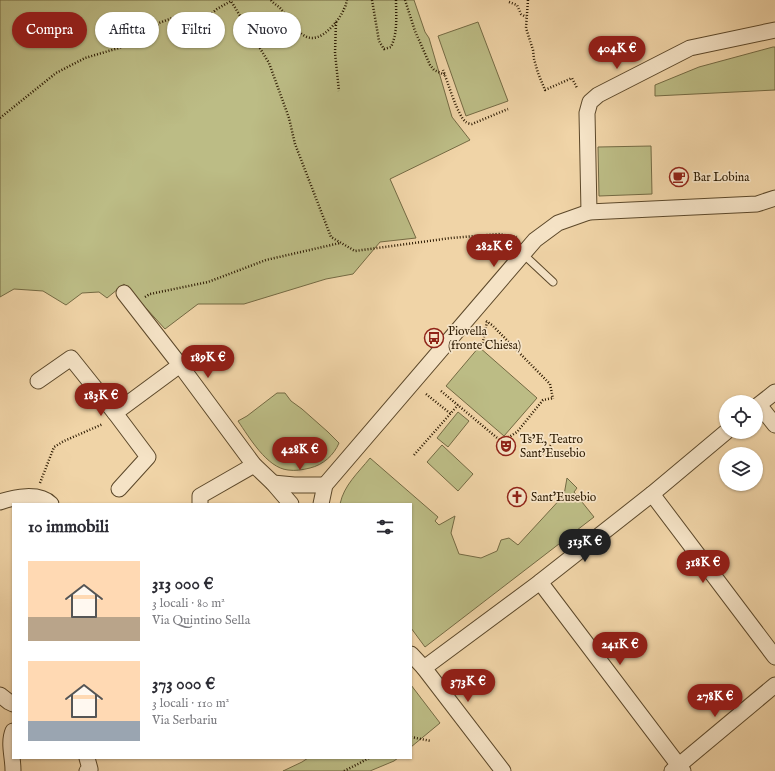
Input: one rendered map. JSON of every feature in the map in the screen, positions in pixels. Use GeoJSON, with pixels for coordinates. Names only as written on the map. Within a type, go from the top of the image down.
{"type":"FeatureCollection","features":[{"type":"Feature","properties":{"kind":"street"},"geometry":{"type":"LineString","coordinates":[[589,212],[587,113],[590,102],[598,95],[690,48],[775,30]]}},
{"type":"Feature","properties":{"kind":"street"},"geometry":{"type":"LineString","coordinates":[[321,503],[325,485],[535,240],[558,223],[589,212],[757,204],[775,198]]}},
{"type":"Feature","properties":{"kind":"street"},"geometry":{"type":"LineString","coordinates":[[128,298],[254,465],[273,483],[290,503]]}},
{"type":"Feature","properties":{"kind":"street"},"geometry":{"type":"LineString","coordinates":[[38,381],[71,358],[116,413],[148,457],[119,489]]}},
{"type":"Feature","properties":{"kind":"street"},"geometry":{"type":"LineString","coordinates":[[116,413],[180,365]]}},
{"type":"Feature","properties":{"kind":"street"},"geometry":{"type":"LineString","coordinates":[[763,401],[775,392]]}},
{"type":"Feature","properties":{"kind":"street"},"geometry":{"type":"LineString","coordinates":[[763,412],[775,425]]}},
{"type":"Feature","properties":{"kind":"street"},"geometry":{"type":"LineString","coordinates":[[424,668],[540,582],[652,494],[719,438]]}},
{"type":"Feature","properties":{"kind":"street"},"geometry":{"type":"LineString","coordinates":[[200,503],[200,496],[254,465]]}},
{"type":"Feature","properties":{"kind":"street"},"geometry":{"type":"LineString","coordinates":[[273,483],[325,485]]}},
{"type":"Feature","properties":{"kind":"street"},"geometry":{"type":"LineString","coordinates":[[652,494],[775,657]]}},
{"type":"Feature","properties":{"kind":"street"},"geometry":{"type":"LineString","coordinates":[[0,502],[10,499],[35,497],[50,503]]}},
{"type":"Feature","properties":{"kind":"street"},"geometry":{"type":"LineString","coordinates":[[540,582],[678,769],[775,685]]}},
{"type":"Feature","properties":{"kind":"street"},"geometry":{"type":"LineString","coordinates":[[412,655],[424,668],[503,771]]}},
{"type":"Feature","properties":{"kind":"street"},"geometry":{"type":"LineString","coordinates":[[0,695],[12,704]]}},
{"type":"Feature","properties":{"kind":"street"},"geometry":{"type":"LineString","coordinates":[[12,733],[12,753]]}},
{"type":"Feature","properties":{"kind":"street"},"geometry":{"type":"LineString","coordinates":[[0,735],[5,755],[13,771]]}},
{"type":"Feature","properties":{"kind":"street"},"geometry":{"type":"LineString","coordinates":[[13,759],[13,771]]}},
{"type":"Feature","properties":{"kind":"street"},"geometry":{"type":"LineString","coordinates":[[87,759],[90,769],[87,771]]}},
{"type":"Feature","properties":{"kind":"lane"},"geometry":{"type":"LineString","coordinates":[[523,254],[553,282]]}},
{"type":"Feature","properties":{"kind":"path"},"geometry":{"type":"LineString","coordinates":[[271,0],[279,7],[300,33],[305,37],[311,38],[322,36],[334,25],[345,8],[347,0]]}},
{"type":"Feature","properties":{"kind":"path"},"geometry":{"type":"LineString","coordinates":[[372,0],[379,41],[384,49],[391,47],[394,39],[396,25],[396,0]]}},
{"type":"Feature","properties":{"kind":"path"},"geometry":{"type":"LineString","coordinates":[[405,0],[414,31],[430,65],[434,70],[445,76]]}},
{"type":"Feature","properties":{"kind":"path"},"geometry":{"type":"LineString","coordinates":[[528,0],[526,28],[533,50],[534,60],[545,90],[572,78],[577,88]]}},
{"type":"Feature","properties":{"kind":"path"},"geometry":{"type":"LineString","coordinates":[[0,118],[56,73],[85,58],[139,42],[154,31],[159,23],[180,15],[196,21],[206,18],[230,1],[269,64],[289,118],[295,144],[331,237],[355,251],[450,238],[498,234],[535,240]]}},
{"type":"Feature","properties":{"kind":"path"},"geometry":{"type":"LineString","coordinates":[[509,2],[517,5],[521,14],[526,17]]}},
{"type":"Feature","properties":{"kind":"path"},"geometry":{"type":"LineString","coordinates":[[336,21],[335,53],[339,91]]}},
{"type":"Feature","properties":{"kind":"path"},"geometry":{"type":"LineString","coordinates":[[443,70],[457,109],[466,123],[472,124],[508,109]]}},
{"type":"Feature","properties":{"kind":"path"},"geometry":{"type":"LineString","coordinates":[[128,298],[208,282],[266,260],[341,243]]}},
{"type":"Feature","properties":{"kind":"path"},"geometry":{"type":"LineString","coordinates":[[482,346],[486,321],[492,325],[550,384],[553,399],[543,400],[517,432],[507,437],[500,445]]}},
{"type":"Feature","properties":{"kind":"path"},"geometry":{"type":"LineString","coordinates":[[441,391],[502,442]]}},
{"type":"Feature","properties":{"kind":"path"},"geometry":{"type":"LineString","coordinates":[[426,394],[451,414]]}},
{"type":"Feature","properties":{"kind":"path"},"geometry":{"type":"LineString","coordinates":[[414,455],[458,405]]}},
{"type":"Feature","properties":{"kind":"path"},"geometry":{"type":"LineString","coordinates":[[35,497],[54,447],[64,441],[104,424]]}},
{"type":"Feature","properties":{"kind":"path"},"geometry":{"type":"LineString","coordinates":[[542,455],[554,442]]}},
{"type":"Feature","properties":{"kind":"path"},"geometry":{"type":"LineString","coordinates":[[412,737],[431,741]]}},
{"type":"Feature","properties":{"kind":"path"},"geometry":{"type":"LineString","coordinates":[[344,771],[367,759]]}},
{"type":"Feature","properties":{"kind":"green space"},"geometry":{"type":"Polygon","coordinates":[[[0,0],[414,0],[425,32],[429,38],[452,117],[470,140],[390,179],[416,238],[380,242],[353,274],[326,279],[244,304],[198,304],[165,329],[124,284],[107,298],[99,292],[82,293],[66,305],[43,291],[14,289],[0,297],[0,0]]]}},
{"type":"Feature","properties":{"kind":"green space"},"geometry":{"type":"Polygon","coordinates":[[[478,22],[508,101],[466,116],[438,36],[478,22]]]}},
{"type":"Feature","properties":{"kind":"green space"},"geometry":{"type":"Polygon","coordinates":[[[775,47],[775,90],[655,96],[655,85],[699,67],[775,47]]]}},
{"type":"Feature","properties":{"kind":"green space"},"geometry":{"type":"Polygon","coordinates":[[[651,146],[652,194],[599,196],[598,147],[651,146]]]}},
{"type":"Feature","properties":{"kind":"green space"},"geometry":{"type":"Polygon","coordinates":[[[479,347],[537,398],[504,436],[446,386],[479,347]]]}},
{"type":"Feature","properties":{"kind":"green space"},"geometry":{"type":"Polygon","coordinates":[[[277,393],[285,393],[291,401],[302,409],[339,443],[324,462],[315,467],[301,470],[280,468],[273,464],[259,451],[238,421],[277,393]]]}},
{"type":"Feature","properties":{"kind":"green space"},"geometry":{"type":"Polygon","coordinates":[[[458,412],[469,421],[448,447],[437,438],[458,412]]]}},
{"type":"Feature","properties":{"kind":"green space"},"geometry":{"type":"Polygon","coordinates":[[[442,445],[473,474],[458,491],[427,462],[442,445]]]}},
{"type":"Feature","properties":{"kind":"green space"},"geometry":{"type":"Polygon","coordinates":[[[370,458],[438,517],[435,521],[439,525],[455,516],[451,533],[459,554],[481,558],[497,551],[501,540],[509,538],[518,545],[564,495],[567,478],[577,488],[574,492],[594,517],[425,647],[412,629],[412,503],[340,503],[348,485],[370,458]]]}},
{"type":"Feature","properties":{"kind":"green space"},"geometry":{"type":"Polygon","coordinates":[[[412,686],[440,723],[412,746],[412,686]]]}},
{"type":"Feature","properties":{"kind":"green space"},"geometry":{"type":"Polygon","coordinates":[[[306,759],[397,759],[370,771],[283,771],[306,759]]]}},
{"type":"Feature","properties":{"kind":"place","name":"Bar Lobina"},"geometry":{"type":"Point","coordinates":[679,177]}},
{"type":"Feature","properties":{"kind":"place","name":"Piovella (fronte Chiesa)"},"geometry":{"type":"Point","coordinates":[434,338]}},
{"type":"Feature","properties":{"kind":"place","name":"Ts’E, Teatro Sant’Eusebio"},"geometry":{"type":"Point","coordinates":[506,446]}},
{"type":"Feature","properties":{"kind":"place","name":"Sant'Eusebio"},"geometry":{"type":"Point","coordinates":[517,497]}}]}
